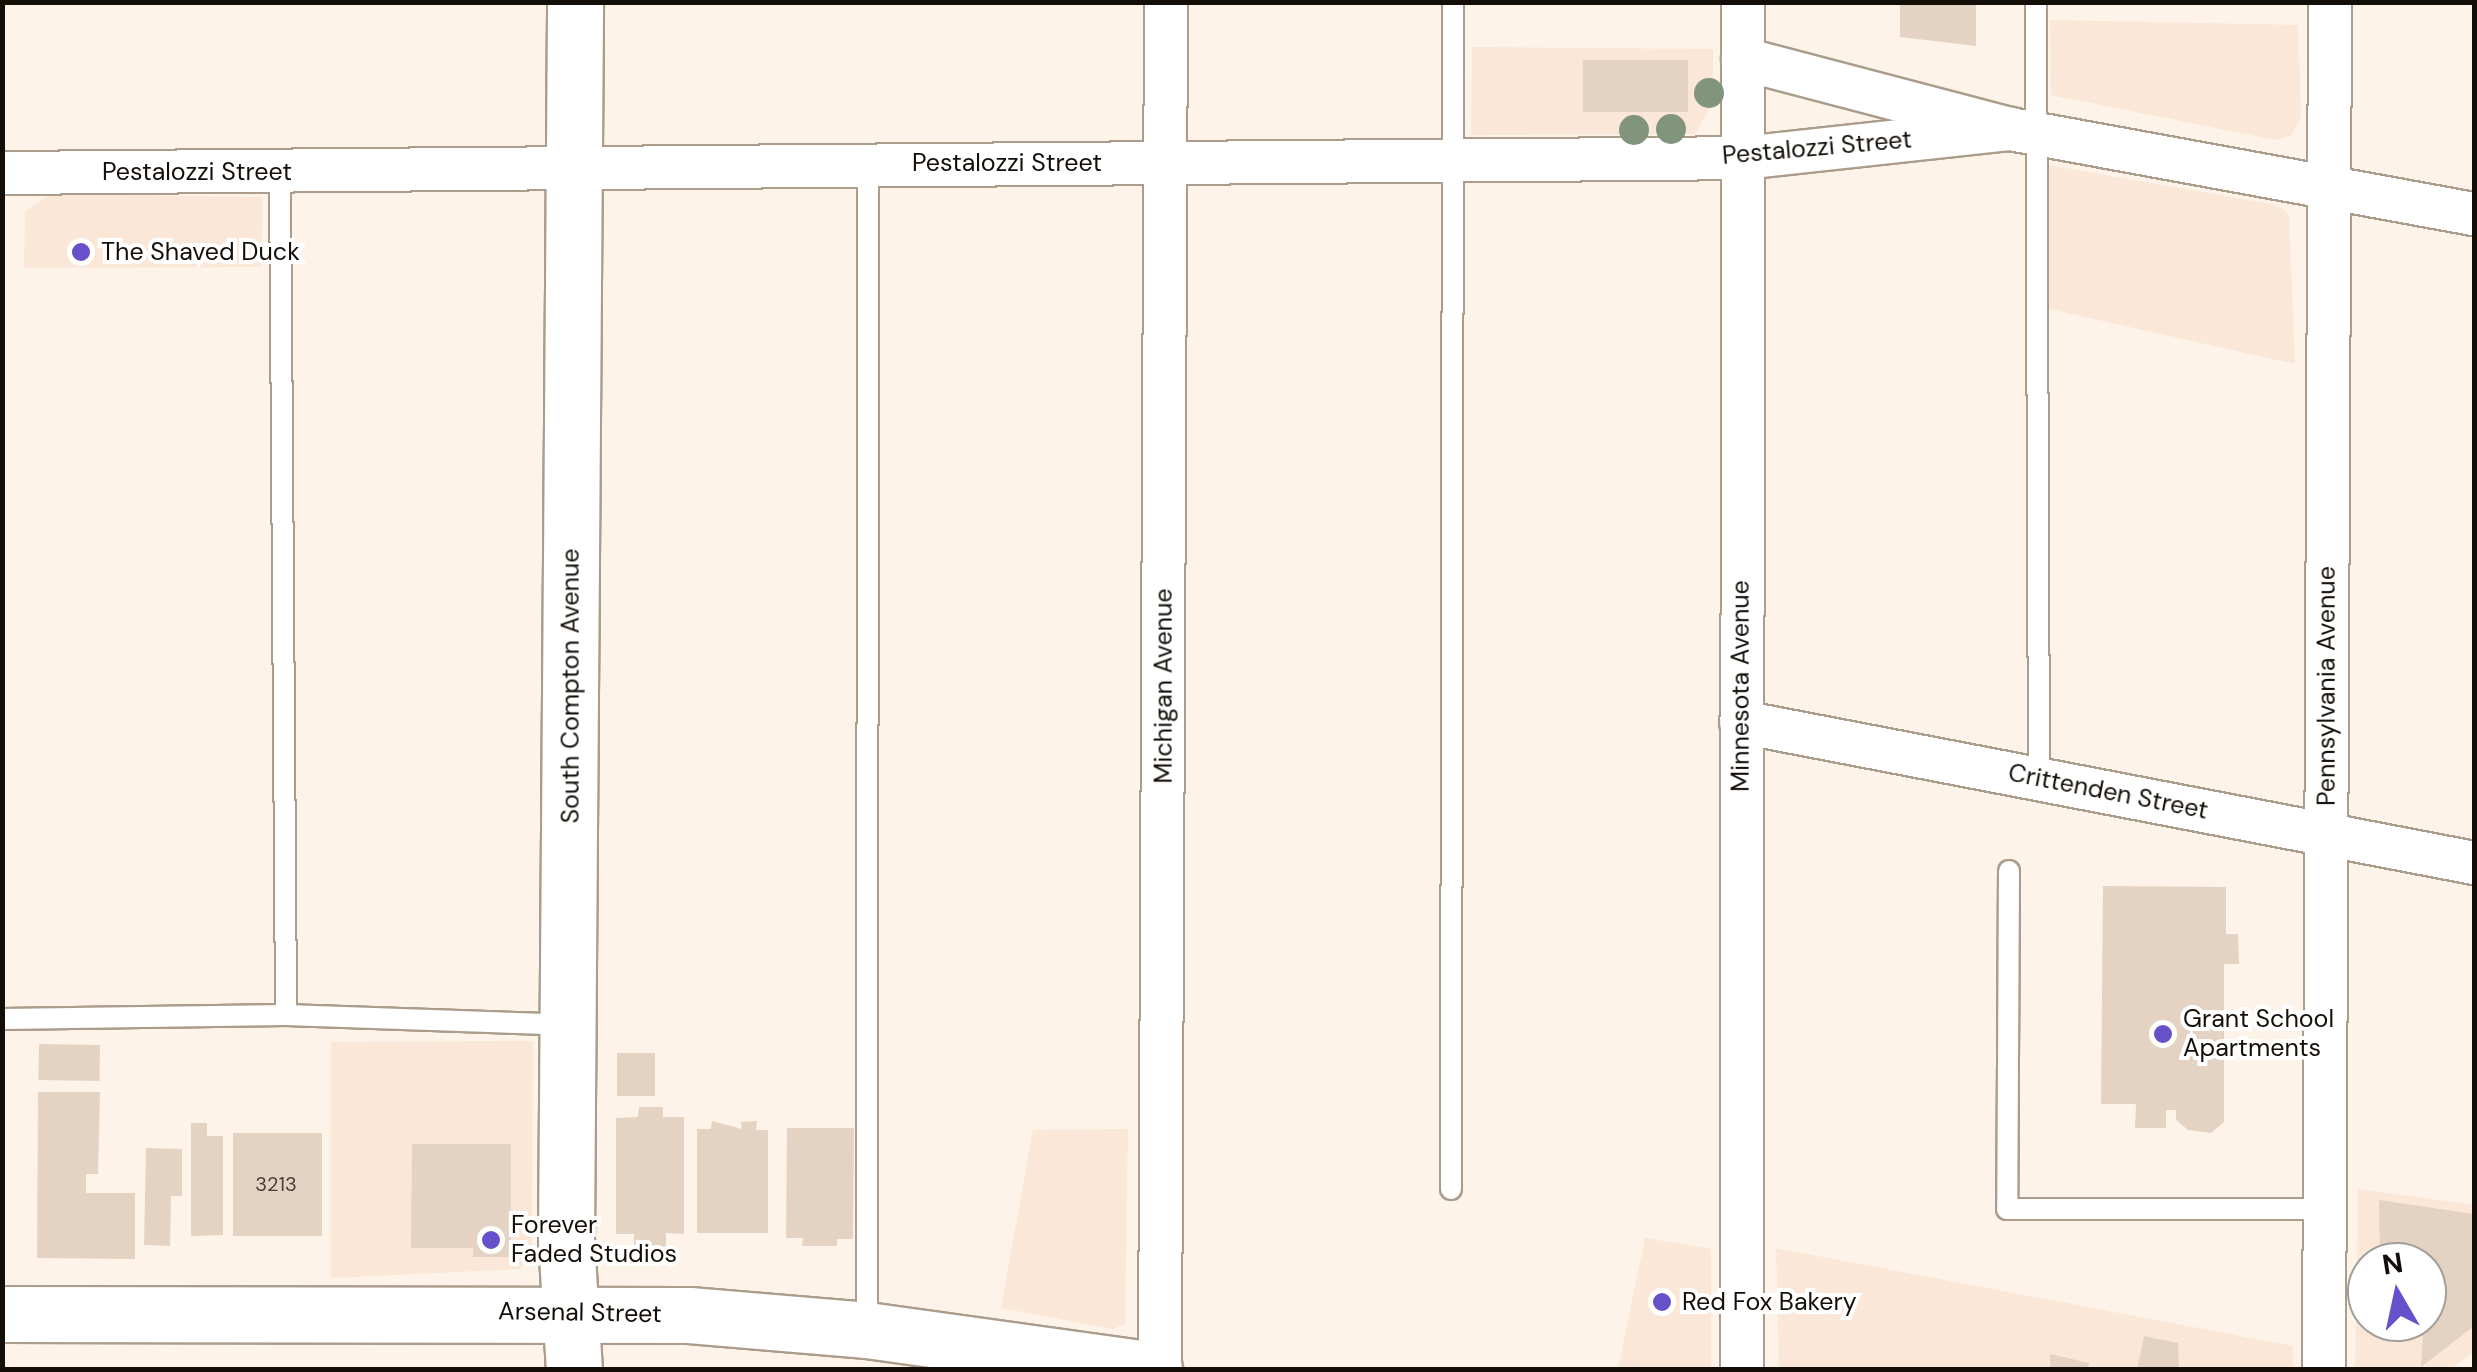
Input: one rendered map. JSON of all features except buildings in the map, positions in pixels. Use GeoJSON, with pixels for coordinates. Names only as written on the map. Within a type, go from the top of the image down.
{"type":"FeatureCollection","features":[{"type":"Feature","properties":{"kind":"main road","name":"South Compton Avenue"},"geometry":{"type":"LineString","coordinates":[[574,1370],[570,1312],[570,1025],[575,2]]}},
{"type":"Feature","properties":{"kind":"main road","name":"Arsenal Street"},"geometry":{"type":"LineString","coordinates":[[2,1314],[570,1312],[866,1330],[1157,1370]]}},
{"type":"Feature","properties":{"kind":"street","name":"Michigan Avenue"},"geometry":{"type":"LineString","coordinates":[[1157,1370],[1166,2]]}},
{"type":"Feature","properties":{"kind":"street","name":"Minnesota Avenue"},"geometry":{"type":"LineString","coordinates":[[1742,1370],[1743,2]]}},
{"type":"Feature","properties":{"kind":"street","name":"Pennsylvania Avenue"},"geometry":{"type":"LineString","coordinates":[[2324,1370],[2330,2]]}},
{"type":"Feature","properties":{"kind":"street","name":"Pestalozzi Street"},"geometry":{"type":"LineString","coordinates":[[1743,59],[2023,132],[2474,214]]}},
{"type":"Feature","properties":{"kind":"street","name":"Pestalozzi Street"},"geometry":{"type":"LineString","coordinates":[[2,173],[280,172],[573,164],[1166,164],[1742,158],[2023,132]]}},
{"type":"Feature","properties":{"kind":"street","name":"Crittenden Street"},"geometry":{"type":"LineString","coordinates":[[1741,722],[2474,862]]}},
{"type":"Feature","properties":{"kind":"lane"},"geometry":{"type":"LineString","coordinates":[[1451,1189],[1453,2]]}},
{"type":"Feature","properties":{"kind":"lane"},"geometry":{"type":"LineString","coordinates":[[2036,2],[2023,132],[2039,778]]}},
{"type":"Feature","properties":{"kind":"lane"},"geometry":{"type":"LineString","coordinates":[[866,1330],[868,162]]}},
{"type":"Feature","properties":{"kind":"lane"},"geometry":{"type":"LineString","coordinates":[[280,172],[286,1016]]}},
{"type":"Feature","properties":{"kind":"lane"},"geometry":{"type":"LineString","coordinates":[[2009,871],[2007,1208],[2326,1210]]}},
{"type":"Feature","properties":{"kind":"lane"},"geometry":{"type":"LineString","coordinates":[[2,1019],[286,1016],[570,1025]]}},
{"type":"Feature","properties":{"kind":"shaded area"},"geometry":{"type":"Polygon","coordinates":[[[2050,20],[2298,25],[2301,116],[2292,135],[2275,140],[2051,95],[2050,20]]]}},
{"type":"Feature","properties":{"kind":"shaded area"},"geometry":{"type":"Polygon","coordinates":[[[1472,47],[1713,49],[1713,102],[1695,134],[1471,135],[1472,47]]]}},
{"type":"Feature","properties":{"kind":"shaded area"},"geometry":{"type":"Polygon","coordinates":[[[2048,165],[2277,205],[2289,214],[2295,364],[2049,309],[2048,165]]]}},
{"type":"Feature","properties":{"kind":"shaded area"},"geometry":{"type":"Polygon","coordinates":[[[51,194],[263,197],[261,267],[24,268],[25,211],[51,194]]]}},
{"type":"Feature","properties":{"kind":"shaded area"},"geometry":{"type":"Polygon","coordinates":[[[533,1041],[532,1255],[520,1269],[331,1278],[331,1042],[533,1041]]]}},
{"type":"Feature","properties":{"kind":"shaded area"},"geometry":{"type":"Polygon","coordinates":[[[1128,1129],[1125,1324],[1113,1329],[1001,1308],[1033,1130],[1128,1129]]]}},
{"type":"Feature","properties":{"kind":"shaded area"},"geometry":{"type":"Polygon","coordinates":[[[2358,1189],[2474,1205],[2474,1352],[2451,1369],[2355,1370],[2355,1342],[2447,1342],[2447,1242],[2357,1242],[2358,1189]]]}},
{"type":"Feature","properties":{"kind":"shaded area"},"geometry":{"type":"Polygon","coordinates":[[[1645,1238],[1711,1249],[1711,1369],[1618,1369],[1645,1238]]]}},
{"type":"Feature","properties":{"kind":"shaded area"},"geometry":{"type":"Polygon","coordinates":[[[1776,1248],[2293,1346],[2293,1369],[1779,1369],[1776,1248]]]}},
{"type":"Feature","properties":{"kind":"place","name":"The Shaved Duck"},"geometry":{"type":"Point","coordinates":[81,252]}},
{"type":"Feature","properties":{"kind":"place","name":"Grant School Apartments"},"geometry":{"type":"Point","coordinates":[2163,1034]}},
{"type":"Feature","properties":{"kind":"place","name":"Forever Faded Studios"},"geometry":{"type":"Point","coordinates":[491,1240]}},
{"type":"Feature","properties":{"kind":"place","name":"Red Fox Bakery"},"geometry":{"type":"Point","coordinates":[1662,1302]}}]}
